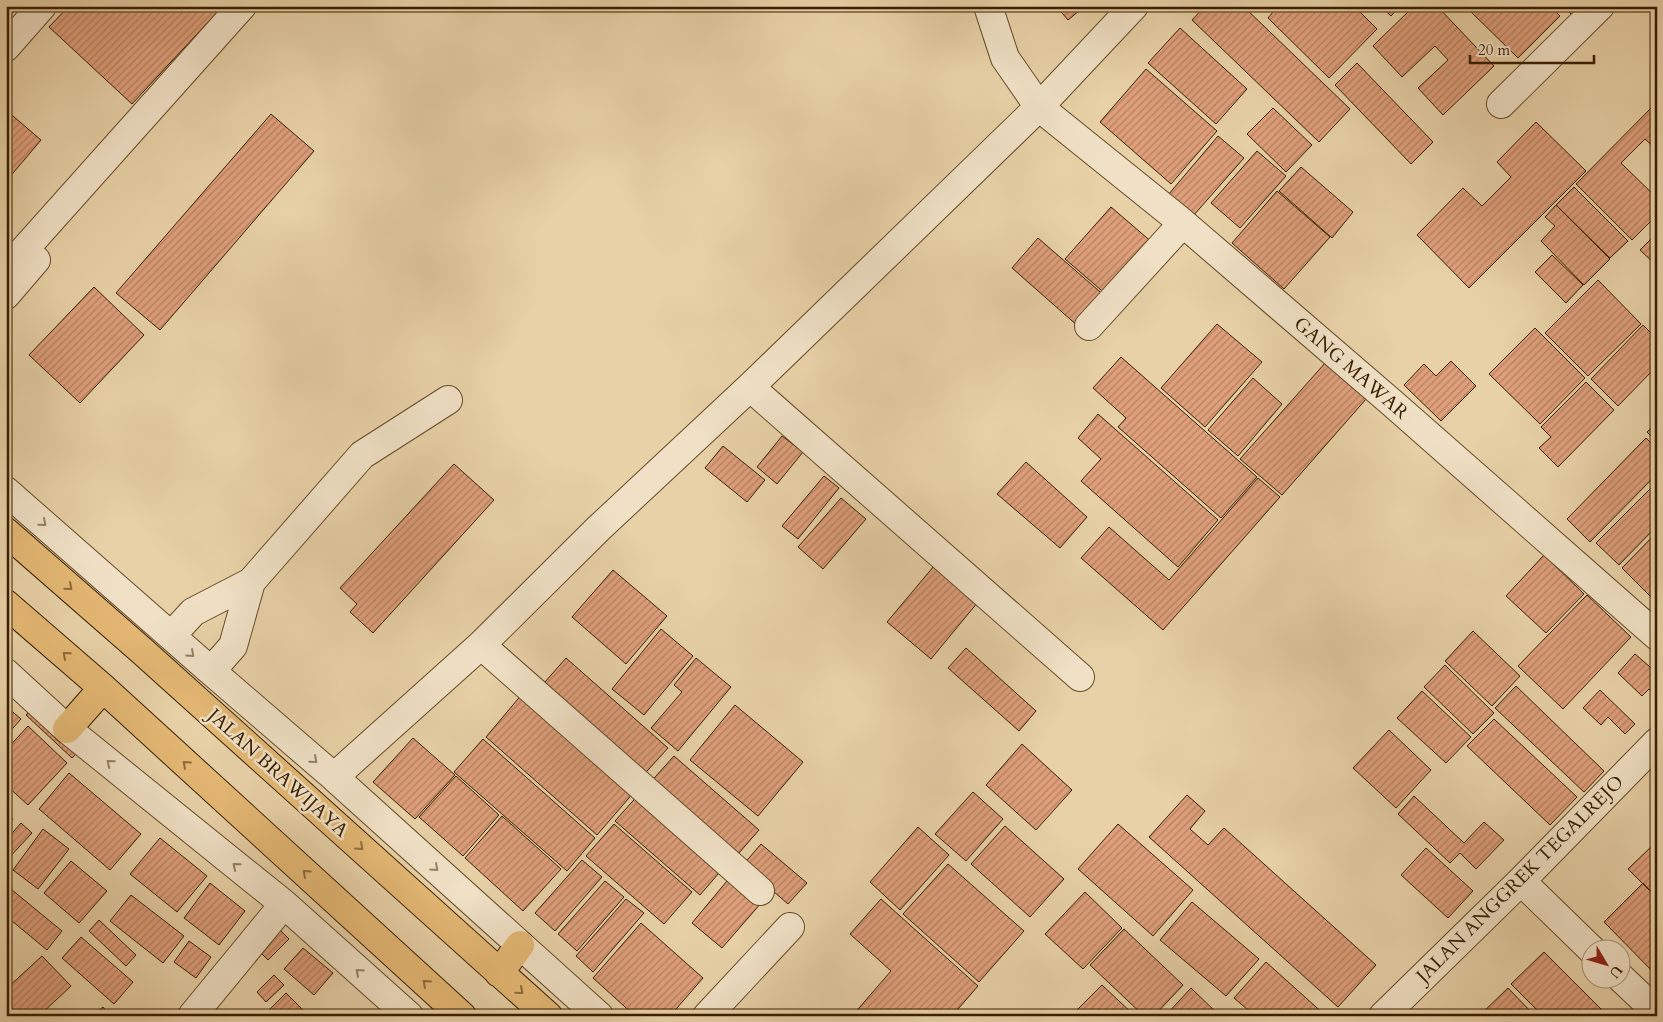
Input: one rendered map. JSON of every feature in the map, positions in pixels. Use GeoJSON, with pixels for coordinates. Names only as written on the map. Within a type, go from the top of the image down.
{"type":"FeatureCollection","features":[{"type":"Feature","properties":{"kind":"highway","name":"JALAN BRAWIJAYA"},"geometry":{"type":"LineString","coordinates":[[6,532],[141,650],[548,1016]]}},
{"type":"Feature","properties":{"kind":"highway"},"geometry":{"type":"LineString","coordinates":[[6,604],[103,688],[462,1016]]}},
{"type":"Feature","properties":{"kind":"highway"},"geometry":{"type":"LineString","coordinates":[[67,729],[103,688]]}},
{"type":"Feature","properties":{"kind":"highway"},"geometry":{"type":"LineString","coordinates":[[499,972],[520,945]]}},
{"type":"Feature","properties":{"kind":"street"},"geometry":{"type":"LineString","coordinates":[[6,47],[42,6]]}},
{"type":"Feature","properties":{"kind":"street"},"geometry":{"type":"LineString","coordinates":[[6,270],[242,6]]}},
{"type":"Feature","properties":{"kind":"street","name":"GANG MAWAR"},"geometry":{"type":"LineString","coordinates":[[988,6],[1005,58],[1039,107],[1183,223],[1392,402],[1657,636]]}},
{"type":"Feature","properties":{"kind":"street"},"geometry":{"type":"LineString","coordinates":[[334,777],[481,645],[599,528],[750,387],[1039,107],[1134,6]]}},
{"type":"Feature","properties":{"kind":"street"},"geometry":{"type":"LineString","coordinates":[[1501,104],[1600,6]]}},
{"type":"Feature","properties":{"kind":"street"},"geometry":{"type":"LineString","coordinates":[[1089,326],[1183,223]]}},
{"type":"Feature","properties":{"kind":"street"},"geometry":{"type":"LineString","coordinates":[[6,295],[44,251]]}},
{"type":"Feature","properties":{"kind":"street"},"geometry":{"type":"LineString","coordinates":[[750,387],[1080,677]]}},
{"type":"Feature","properties":{"kind":"street"},"geometry":{"type":"LineString","coordinates":[[171,636],[193,612],[251,582],[362,455],[448,400]]}},
{"type":"Feature","properties":{"kind":"street"},"geometry":{"type":"LineString","coordinates":[[6,491],[211,672],[334,777],[599,1016]]}},
{"type":"Feature","properties":{"kind":"street"},"geometry":{"type":"LineString","coordinates":[[211,672],[233,646],[251,582]]}},
{"type":"Feature","properties":{"kind":"street"},"geometry":{"type":"LineString","coordinates":[[481,645],[760,891]]}},
{"type":"Feature","properties":{"kind":"street"},"geometry":{"type":"LineString","coordinates":[[6,673],[67,729],[284,904],[409,1016]]}},
{"type":"Feature","properties":{"kind":"street","name":"JALAN ANGGREK TEGALREJO"},"geometry":{"type":"LineString","coordinates":[[1383,1016],[1521,881],[1657,742]]}},
{"type":"Feature","properties":{"kind":"street"},"geometry":{"type":"LineString","coordinates":[[1521,881],[1582,940]]}},
{"type":"Feature","properties":{"kind":"street"},"geometry":{"type":"LineString","coordinates":[[192,1016],[284,904]]}},
{"type":"Feature","properties":{"kind":"street"},"geometry":{"type":"LineString","coordinates":[[707,1016],[790,927]]}},
{"type":"Feature","properties":{"kind":"street"},"geometry":{"type":"LineString","coordinates":[[1630,986],[1657,1012]]}},
{"type":"Feature","properties":{"kind":"building"},"geometry":{"type":"Polygon","coordinates":[[[69,6],[223,6],[132,104],[49,27],[69,6]]]}},
{"type":"Feature","properties":{"kind":"building"},"geometry":{"type":"Polygon","coordinates":[[[1056,6],[1085,6],[1068,20],[1056,6]]]}},
{"type":"Feature","properties":{"kind":"building"},"geometry":{"type":"Polygon","coordinates":[[[1205,6],[1243,6],[1350,109],[1319,142],[1192,20],[1205,6]]]}},
{"type":"Feature","properties":{"kind":"building"},"geometry":{"type":"Polygon","coordinates":[[[1278,6],[1365,6],[1360,12],[1377,29],[1329,78],[1268,18],[1278,6]]]}},
{"type":"Feature","properties":{"kind":"building"},"geometry":{"type":"Polygon","coordinates":[[[1380,6],[1400,6],[1391,16],[1380,6]]]}},
{"type":"Feature","properties":{"kind":"building"},"geometry":{"type":"Polygon","coordinates":[[[1414,6],[1437,6],[1494,66],[1443,115],[1418,88],[1448,60],[1435,46],[1402,77],[1373,46],[1414,6]]]}},
{"type":"Feature","properties":{"kind":"building"},"geometry":{"type":"Polygon","coordinates":[[[1465,6],[1550,6],[1560,16],[1518,58],[1465,6]]]}},
{"type":"Feature","properties":{"kind":"building"},"geometry":{"type":"Polygon","coordinates":[[[1563,6],[1580,6],[1572,15],[1563,6]]]}},
{"type":"Feature","properties":{"kind":"building"},"geometry":{"type":"Polygon","coordinates":[[[1180,28],[1247,89],[1216,124],[1148,63],[1180,28]]]}},
{"type":"Feature","properties":{"kind":"building"},"geometry":{"type":"Polygon","coordinates":[[[1357,63],[1433,142],[1411,164],[1335,85],[1357,63]]]}},
{"type":"Feature","properties":{"kind":"building"},"geometry":{"type":"Polygon","coordinates":[[[1146,69],[1217,131],[1171,184],[1100,122],[1146,69]]]}},
{"type":"Feature","properties":{"kind":"building"},"geometry":{"type":"Polygon","coordinates":[[[1656,103],[1657,150],[1645,139],[1621,163],[1657,198],[1657,215],[1632,240],[1576,184],[1656,103]]]}},
{"type":"Feature","properties":{"kind":"building"},"geometry":{"type":"Polygon","coordinates":[[[1273,108],[1312,145],[1286,172],[1247,134],[1273,108]]]}},
{"type":"Feature","properties":{"kind":"building"},"geometry":{"type":"Polygon","coordinates":[[[6,110],[41,140],[8,179],[6,177],[6,110]]]}},
{"type":"Feature","properties":{"kind":"building"},"geometry":{"type":"Polygon","coordinates":[[[271,114],[314,151],[160,330],[116,293],[271,114]]]}},
{"type":"Feature","properties":{"kind":"building"},"geometry":{"type":"Polygon","coordinates":[[[1536,122],[1586,171],[1469,288],[1417,235],[1463,188],[1482,206],[1511,177],[1497,162],[1536,122]]]}},
{"type":"Feature","properties":{"kind":"building"},"geometry":{"type":"Polygon","coordinates":[[[1218,136],[1244,158],[1193,216],[1168,195],[1218,136]]]}},
{"type":"Feature","properties":{"kind":"building"},"geometry":{"type":"Polygon","coordinates":[[[1257,151],[1286,176],[1240,228],[1211,203],[1257,151]]]}},
{"type":"Feature","properties":{"kind":"building"},"geometry":{"type":"Polygon","coordinates":[[[1301,167],[1353,212],[1332,238],[1279,191],[1301,167]]]}},
{"type":"Feature","properties":{"kind":"building"},"geometry":{"type":"Polygon","coordinates":[[[1574,187],[1628,241],[1610,258],[1556,205],[1574,187]]]}},
{"type":"Feature","properties":{"kind":"building"},"geometry":{"type":"Polygon","coordinates":[[[1277,191],[1330,237],[1284,289],[1232,243],[1277,191]]]}},
{"type":"Feature","properties":{"kind":"building"},"geometry":{"type":"Polygon","coordinates":[[[1556,205],[1610,259],[1584,285],[1541,241],[1555,226],[1545,217],[1556,205]]]}},
{"type":"Feature","properties":{"kind":"building"},"geometry":{"type":"Polygon","coordinates":[[[1111,207],[1154,244],[1108,296],[1065,259],[1111,207]]]}},
{"type":"Feature","properties":{"kind":"building"},"geometry":{"type":"Polygon","coordinates":[[[1657,233],[1657,266],[1640,250],[1657,233]]]}},
{"type":"Feature","properties":{"kind":"building"},"geometry":{"type":"Polygon","coordinates":[[[1038,238],[1106,297],[1079,327],[1012,268],[1038,238]]]}},
{"type":"Feature","properties":{"kind":"building"},"geometry":{"type":"Polygon","coordinates":[[[1552,255],[1583,285],[1566,303],[1535,272],[1552,255]]]}},
{"type":"Feature","properties":{"kind":"building"},"geometry":{"type":"Polygon","coordinates":[[[1598,280],[1641,324],[1588,376],[1545,333],[1598,280]]]}},
{"type":"Feature","properties":{"kind":"building"},"geometry":{"type":"Polygon","coordinates":[[[94,287],[144,335],[80,403],[29,355],[94,287]]]}},
{"type":"Feature","properties":{"kind":"building"},"geometry":{"type":"Polygon","coordinates":[[[1217,324],[1262,362],[1205,427],[1161,388],[1217,324]]]}},
{"type":"Feature","properties":{"kind":"building"},"geometry":{"type":"Polygon","coordinates":[[[1643,325],[1657,339],[1657,366],[1618,406],[1591,379],[1643,325]]]}},
{"type":"Feature","properties":{"kind":"building"},"geometry":{"type":"Polygon","coordinates":[[[1535,328],[1585,378],[1540,424],[1489,374],[1535,328]]]}},
{"type":"Feature","properties":{"kind":"building"},"geometry":{"type":"Polygon","coordinates":[[[1121,357],[1257,477],[1221,518],[1118,427],[1126,418],[1093,388],[1121,357]]]}},
{"type":"Feature","properties":{"kind":"building"},"geometry":{"type":"Polygon","coordinates":[[[1451,361],[1476,386],[1441,421],[1404,385],[1424,364],[1436,376],[1451,361]]]}},
{"type":"Feature","properties":{"kind":"building"},"geometry":{"type":"Polygon","coordinates":[[[1326,362],[1367,398],[1282,495],[1240,459],[1326,362]]]}},
{"type":"Feature","properties":{"kind":"building"},"geometry":{"type":"Polygon","coordinates":[[[1253,378],[1282,404],[1238,456],[1208,430],[1253,378]]]}},
{"type":"Feature","properties":{"kind":"building"},"geometry":{"type":"Polygon","coordinates":[[[1586,382],[1614,410],[1558,467],[1539,448],[1551,437],[1541,427],[1586,382]]]}},
{"type":"Feature","properties":{"kind":"building"},"geometry":{"type":"Polygon","coordinates":[[[1098,414],[1218,520],[1178,567],[1081,481],[1101,459],[1078,438],[1098,414]]]}},
{"type":"Feature","properties":{"kind":"building"},"geometry":{"type":"Polygon","coordinates":[[[1657,423],[1657,442],[1647,432],[1657,423]]]}},
{"type":"Feature","properties":{"kind":"building"},"geometry":{"type":"Polygon","coordinates":[[[782,436],[803,452],[777,484],[757,467],[782,436]]]}},
{"type":"Feature","properties":{"kind":"building"},"geometry":{"type":"Polygon","coordinates":[[[1646,438],[1657,449],[1657,474],[1590,542],[1567,519],[1646,438]]]}},
{"type":"Feature","properties":{"kind":"building"},"geometry":{"type":"Polygon","coordinates":[[[723,446],[765,480],[747,502],[705,468],[723,446]]]}},
{"type":"Feature","properties":{"kind":"building"},"geometry":{"type":"Polygon","coordinates":[[[1026,462],[1087,517],[1060,548],[997,494],[1026,462]]]}},
{"type":"Feature","properties":{"kind":"building"},"geometry":{"type":"Polygon","coordinates":[[[454,464],[494,500],[373,633],[350,612],[357,604],[340,588],[454,464]]]}},
{"type":"Feature","properties":{"kind":"building"},"geometry":{"type":"Polygon","coordinates":[[[824,476],[839,488],[798,539],[782,526],[824,476]]]}},
{"type":"Feature","properties":{"kind":"building"},"geometry":{"type":"Polygon","coordinates":[[[1258,478],[1280,497],[1163,630],[1081,558],[1109,527],[1169,580],[1258,478]]]}},
{"type":"Feature","properties":{"kind":"building"},"geometry":{"type":"Polygon","coordinates":[[[1657,482],[1657,526],[1619,565],[1596,543],[1657,482]]]}},
{"type":"Feature","properties":{"kind":"building"},"geometry":{"type":"Polygon","coordinates":[[[841,498],[866,519],[823,569],[798,547],[841,498]]]}},
{"type":"Feature","properties":{"kind":"building"},"geometry":{"type":"Polygon","coordinates":[[[1657,532],[1657,599],[1655,601],[1622,568],[1657,532]]]}},
{"type":"Feature","properties":{"kind":"building"},"geometry":{"type":"Polygon","coordinates":[[[1544,555],[1584,594],[1546,633],[1506,596],[1544,555]]]}},
{"type":"Feature","properties":{"kind":"building"},"geometry":{"type":"Polygon","coordinates":[[[934,566],[978,602],[931,659],[887,622],[934,566]]]}},
{"type":"Feature","properties":{"kind":"building"},"geometry":{"type":"Polygon","coordinates":[[[613,570],[667,616],[626,664],[572,617],[613,570]]]}},
{"type":"Feature","properties":{"kind":"building"},"geometry":{"type":"Polygon","coordinates":[[[1587,595],[1631,637],[1563,709],[1518,666],[1587,595]]]}},
{"type":"Feature","properties":{"kind":"building"},"geometry":{"type":"Polygon","coordinates":[[[661,629],[693,656],[644,715],[612,689],[661,629]]]}},
{"type":"Feature","properties":{"kind":"building"},"geometry":{"type":"Polygon","coordinates":[[[1473,631],[1520,676],[1492,706],[1445,661],[1473,631]]]}},
{"type":"Feature","properties":{"kind":"building"},"geometry":{"type":"Polygon","coordinates":[[[966,648],[1036,711],[1019,731],[948,668],[966,648]]]}},
{"type":"Feature","properties":{"kind":"building"},"geometry":{"type":"Polygon","coordinates":[[[1635,654],[1657,673],[1657,696],[1649,689],[1642,696],[1618,673],[1635,654]]]}},
{"type":"Feature","properties":{"kind":"building"},"geometry":{"type":"Polygon","coordinates":[[[566,658],[668,748],[639,780],[537,691],[566,658]]]}},
{"type":"Feature","properties":{"kind":"building"},"geometry":{"type":"Polygon","coordinates":[[[696,658],[731,687],[678,751],[651,728],[682,692],[674,685],[696,658]]]}},
{"type":"Feature","properties":{"kind":"building"},"geometry":{"type":"Polygon","coordinates":[[[1445,665],[1494,713],[1473,734],[1424,687],[1445,665]]]}},
{"type":"Feature","properties":{"kind":"building"},"geometry":{"type":"Polygon","coordinates":[[[1516,686],[1604,771],[1584,792],[1495,708],[1516,686]]]}},
{"type":"Feature","properties":{"kind":"building"},"geometry":{"type":"Polygon","coordinates":[[[1600,690],[1635,724],[1625,734],[1608,717],[1601,725],[1583,708],[1600,690]]]}},
{"type":"Feature","properties":{"kind":"building"},"geometry":{"type":"Polygon","coordinates":[[[1422,691],[1471,737],[1446,763],[1397,718],[1422,691]]]}},
{"type":"Feature","properties":{"kind":"building"},"geometry":{"type":"Polygon","coordinates":[[[523,693],[635,791],[597,835],[486,737],[523,693]]]}},
{"type":"Feature","properties":{"kind":"building"},"geometry":{"type":"Polygon","coordinates":[[[36,704],[82,748],[72,758],[26,715],[36,704]]]}},
{"type":"Feature","properties":{"kind":"building"},"geometry":{"type":"Polygon","coordinates":[[[735,705],[803,762],[758,816],[690,760],[735,705]]]}},
{"type":"Feature","properties":{"kind":"building"},"geometry":{"type":"Polygon","coordinates":[[[8,708],[21,719],[6,736],[6,710],[8,708]]]}},
{"type":"Feature","properties":{"kind":"building"},"geometry":{"type":"Polygon","coordinates":[[[1494,719],[1577,797],[1550,825],[1467,746],[1494,719]]]}},
{"type":"Feature","properties":{"kind":"building"},"geometry":{"type":"Polygon","coordinates":[[[28,726],[67,763],[28,805],[6,785],[6,750],[28,726]]]}},
{"type":"Feature","properties":{"kind":"building"},"geometry":{"type":"Polygon","coordinates":[[[1389,730],[1431,770],[1396,808],[1353,768],[1389,730]]]}},
{"type":"Feature","properties":{"kind":"building"},"geometry":{"type":"Polygon","coordinates":[[[413,738],[455,775],[415,819],[373,782],[413,738]]]}},
{"type":"Feature","properties":{"kind":"building"},"geometry":{"type":"Polygon","coordinates":[[[483,739],[595,838],[567,871],[454,772],[483,739]]]}},
{"type":"Feature","properties":{"kind":"building"},"geometry":{"type":"Polygon","coordinates":[[[1022,744],[1072,790],[1036,830],[986,785],[1022,744]]]}},
{"type":"Feature","properties":{"kind":"building"},"geometry":{"type":"Polygon","coordinates":[[[674,756],[759,830],[732,861],[647,786],[674,756]]]}},
{"type":"Feature","properties":{"kind":"building"},"geometry":{"type":"Polygon","coordinates":[[[69,773],[141,834],[110,870],[39,809],[69,773]]]}},
{"type":"Feature","properties":{"kind":"building"},"geometry":{"type":"Polygon","coordinates":[[[456,776],[499,815],[463,856],[419,817],[456,776]]]}},
{"type":"Feature","properties":{"kind":"building"},"geometry":{"type":"Polygon","coordinates":[[[973,792],[1003,819],[966,861],[935,834],[973,792]]]}},
{"type":"Feature","properties":{"kind":"building"},"geometry":{"type":"Polygon","coordinates":[[[640,793],[725,866],[700,895],[615,821],[640,793]]]}},
{"type":"Feature","properties":{"kind":"building"},"geometry":{"type":"Polygon","coordinates":[[[1187,795],[1205,811],[1190,829],[1208,845],[1224,828],[1376,965],[1338,1007],[1149,837],[1187,795]]]}},
{"type":"Feature","properties":{"kind":"building"},"geometry":{"type":"Polygon","coordinates":[[[1414,796],[1464,843],[1484,822],[1504,840],[1476,869],[1460,853],[1450,863],[1398,814],[1414,796]]]}},
{"type":"Feature","properties":{"kind":"building"},"geometry":{"type":"Polygon","coordinates":[[[6,814],[13,819],[6,828],[6,814]]]}},
{"type":"Feature","properties":{"kind":"building"},"geometry":{"type":"Polygon","coordinates":[[[502,816],[561,869],[523,911],[465,858],[502,816]]]}},
{"type":"Feature","properties":{"kind":"building"},"geometry":{"type":"Polygon","coordinates":[[[21,823],[32,833],[6,861],[6,840],[21,823]]]}},
{"type":"Feature","properties":{"kind":"building"},"geometry":{"type":"Polygon","coordinates":[[[614,824],[692,892],[664,924],[586,856],[614,824]]]}},
{"type":"Feature","properties":{"kind":"building"},"geometry":{"type":"Polygon","coordinates":[[[1118,824],[1193,890],[1153,936],[1078,869],[1118,824]]]}},
{"type":"Feature","properties":{"kind":"building"},"geometry":{"type":"Polygon","coordinates":[[[1005,826],[1064,879],[1030,917],[971,864],[1005,826]]]}},
{"type":"Feature","properties":{"kind":"building"},"geometry":{"type":"Polygon","coordinates":[[[918,827],[949,855],[900,910],[870,882],[918,827]]]}},
{"type":"Feature","properties":{"kind":"building"},"geometry":{"type":"Polygon","coordinates":[[[43,829],[69,849],[38,889],[13,870],[43,829]]]}},
{"type":"Feature","properties":{"kind":"building"},"geometry":{"type":"Polygon","coordinates":[[[160,838],[207,876],[177,912],[130,874],[160,838]]]}},
{"type":"Feature","properties":{"kind":"building"},"geometry":{"type":"Polygon","coordinates":[[[761,844],[807,883],[788,904],[743,865],[761,844]]]}},
{"type":"Feature","properties":{"kind":"building"},"geometry":{"type":"Polygon","coordinates":[[[1653,845],[1657,848],[1657,898],[1628,869],[1653,845]]]}},
{"type":"Feature","properties":{"kind":"building"},"geometry":{"type":"Polygon","coordinates":[[[1426,848],[1473,891],[1448,918],[1401,875],[1426,848]]]}},
{"type":"Feature","properties":{"kind":"building"},"geometry":{"type":"Polygon","coordinates":[[[582,860],[602,877],[555,931],[535,913],[582,860]]]}},
{"type":"Feature","properties":{"kind":"building"},"geometry":{"type":"Polygon","coordinates":[[[71,861],[107,891],[79,923],[44,893],[71,861]]]}},
{"type":"Feature","properties":{"kind":"building"},"geometry":{"type":"Polygon","coordinates":[[[948,864],[1024,931],[979,982],[903,914],[948,864]]]}},
{"type":"Feature","properties":{"kind":"building"},"geometry":{"type":"Polygon","coordinates":[[[732,875],[762,902],[722,948],[692,923],[732,875]]]}},
{"type":"Feature","properties":{"kind":"building"},"geometry":{"type":"Polygon","coordinates":[[[605,881],[624,897],[577,951],[558,934],[605,881]]]}},
{"type":"Feature","properties":{"kind":"building"},"geometry":{"type":"Polygon","coordinates":[[[210,883],[245,911],[219,945],[184,918],[210,883]]]}},
{"type":"Feature","properties":{"kind":"building"},"geometry":{"type":"Polygon","coordinates":[[[1643,883],[1657,898],[1657,976],[1630,948],[1630,940],[1622,940],[1604,922],[1643,883]]]}},
{"type":"Feature","properties":{"kind":"building"},"geometry":{"type":"Polygon","coordinates":[[[6,885],[62,931],[47,950],[6,916],[6,885]]]}},
{"type":"Feature","properties":{"kind":"building"},"geometry":{"type":"Polygon","coordinates":[[[1085,892],[1122,928],[1083,969],[1045,934],[1085,892]]]}},
{"type":"Feature","properties":{"kind":"building"},"geometry":{"type":"Polygon","coordinates":[[[131,895],[184,936],[163,963],[110,921],[131,895]]]}},
{"type":"Feature","properties":{"kind":"building"},"geometry":{"type":"Polygon","coordinates":[[[626,899],[644,913],[593,972],[576,956],[626,899]]]}},
{"type":"Feature","properties":{"kind":"building"},"geometry":{"type":"Polygon","coordinates":[[[881,899],[978,986],[952,1016],[852,1016],[891,971],[850,934],[881,899]]]}},
{"type":"Feature","properties":{"kind":"building"},"geometry":{"type":"Polygon","coordinates":[[[1192,902],[1259,959],[1226,996],[1160,940],[1192,902]]]}},
{"type":"Feature","properties":{"kind":"building"},"geometry":{"type":"Polygon","coordinates":[[[99,920],[136,955],[126,966],[89,931],[99,920]]]}},
{"type":"Feature","properties":{"kind":"building"},"geometry":{"type":"Polygon","coordinates":[[[641,923],[703,978],[670,1016],[635,1016],[593,978],[641,923]]]}},
{"type":"Feature","properties":{"kind":"building"},"geometry":{"type":"Polygon","coordinates":[[[279,929],[289,939],[268,960],[259,951],[279,929]]]}},
{"type":"Feature","properties":{"kind":"building"},"geometry":{"type":"Polygon","coordinates":[[[1124,929],[1183,985],[1154,1016],[1144,1016],[1090,965],[1124,929]]]}},
{"type":"Feature","properties":{"kind":"building"},"geometry":{"type":"Polygon","coordinates":[[[81,937],[133,982],[114,1004],[62,958],[81,937]]]}},
{"type":"Feature","properties":{"kind":"building"},"geometry":{"type":"Polygon","coordinates":[[[189,941],[211,957],[196,978],[174,962],[189,941]]]}},
{"type":"Feature","properties":{"kind":"building"},"geometry":{"type":"Polygon","coordinates":[[[303,948],[333,973],[314,995],[284,969],[303,948]]]}},
{"type":"Feature","properties":{"kind":"building"},"geometry":{"type":"Polygon","coordinates":[[[1544,952],[1608,1016],[1543,1016],[1511,984],[1544,952]]]}},
{"type":"Feature","properties":{"kind":"building"},"geometry":{"type":"Polygon","coordinates":[[[42,956],[71,986],[39,1016],[6,1016],[6,989],[42,956]]]}},
{"type":"Feature","properties":{"kind":"building"},"geometry":{"type":"Polygon","coordinates":[[[1266,962],[1326,1016],[1255,1016],[1234,998],[1266,962]]]}},
{"type":"Feature","properties":{"kind":"building"},"geometry":{"type":"Polygon","coordinates":[[[274,975],[284,985],[266,1002],[257,992],[274,975]]]}},
{"type":"Feature","properties":{"kind":"building"},"geometry":{"type":"Polygon","coordinates":[[[1102,985],[1135,1016],[1075,1016],[1073,1014],[1102,985]]]}},
{"type":"Feature","properties":{"kind":"building"},"geometry":{"type":"Polygon","coordinates":[[[1191,988],[1220,1016],[1165,1016],[1191,988]]]}},
{"type":"Feature","properties":{"kind":"building"},"geometry":{"type":"Polygon","coordinates":[[[1508,988],[1535,1016],[1479,1016],[1508,988]]]}},
{"type":"Feature","properties":{"kind":"building"},"geometry":{"type":"Polygon","coordinates":[[[286,993],[307,1014],[305,1016],[275,1016],[269,1010],[286,993]]]}},
{"type":"Feature","properties":{"kind":"building"},"geometry":{"type":"Polygon","coordinates":[[[103,1007],[109,1016],[92,1016],[103,1007]]]}}]}
